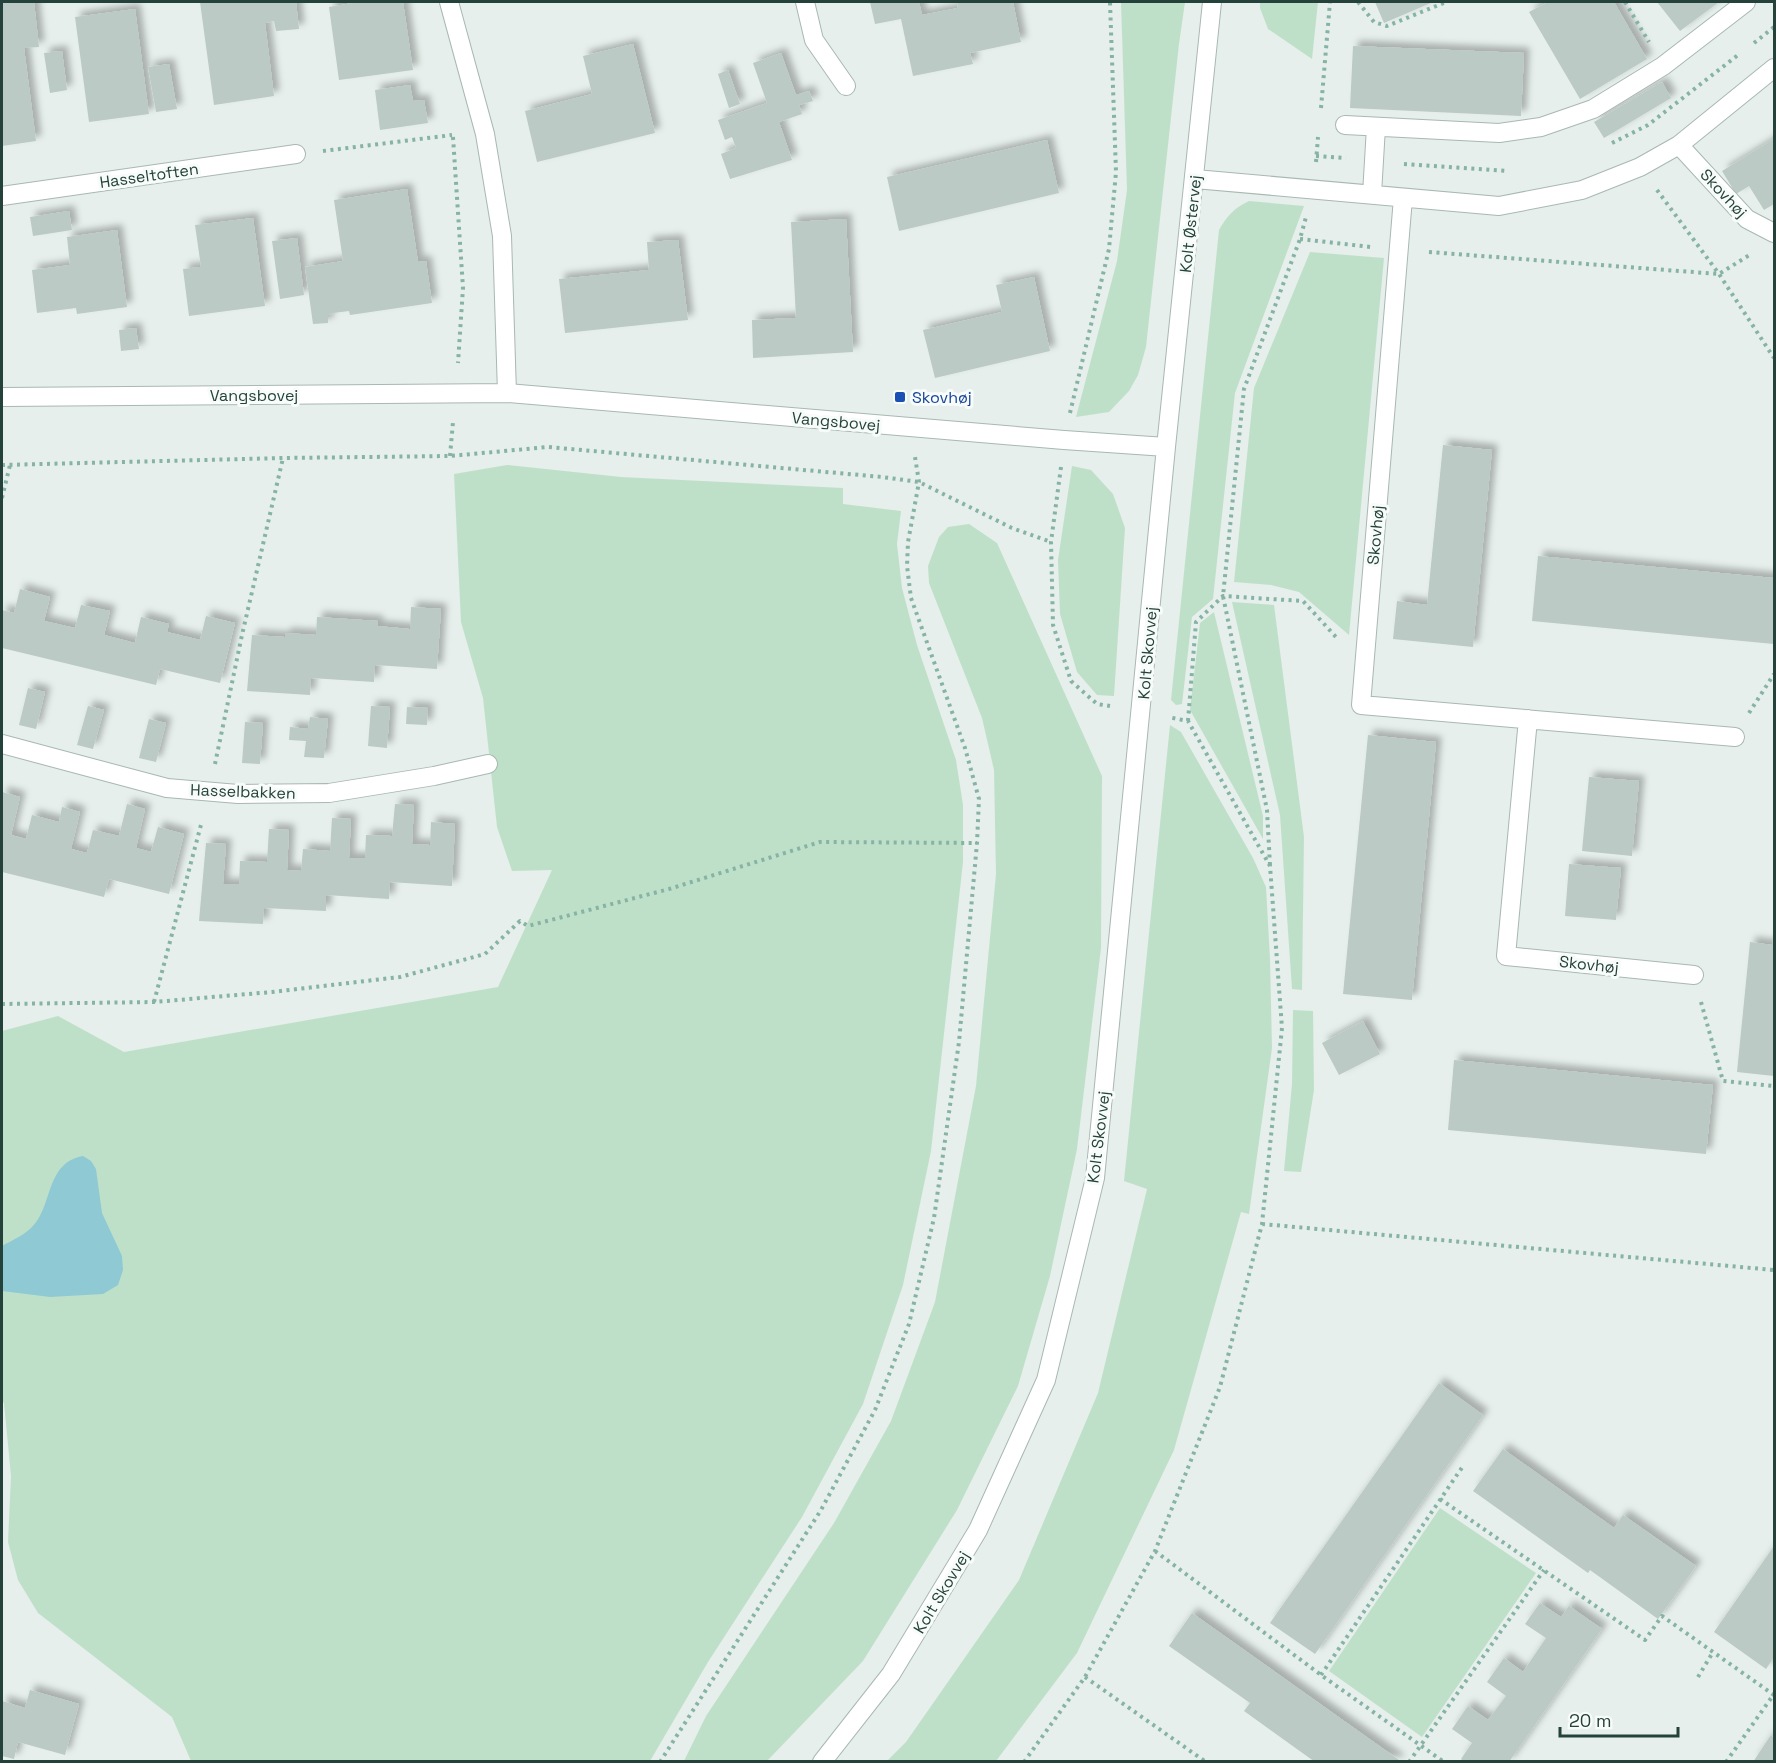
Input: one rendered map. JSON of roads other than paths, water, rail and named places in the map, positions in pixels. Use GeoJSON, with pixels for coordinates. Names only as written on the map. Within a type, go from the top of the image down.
{"type":"FeatureCollection","features":[{"type":"Feature","properties":{"kind":"street"},"geometry":{"type":"LineString","coordinates":[[449,2],[485,134],[502,236],[507,393]]}},
{"type":"Feature","properties":{"kind":"street"},"geometry":{"type":"LineString","coordinates":[[804,2],[814,40],[846,86]]}},
{"type":"Feature","properties":{"kind":"street","name":"Kolt Østervej"},"geometry":{"type":"LineString","coordinates":[[1166,447],[1212,2]]}},
{"type":"Feature","properties":{"kind":"street"},"geometry":{"type":"LineString","coordinates":[[1345,125],[1499,133],[1541,127],[1593,109],[1663,66],[1746,2]]}},
{"type":"Feature","properties":{"kind":"street"},"geometry":{"type":"LineString","coordinates":[[1195,179],[1499,206],[1582,190],[1641,167],[1679,144],[1774,68]]}},
{"type":"Feature","properties":{"kind":"street"},"geometry":{"type":"LineString","coordinates":[[1372,194],[1376,127]]}},
{"type":"Feature","properties":{"kind":"street","name":"Skovhøj"},"geometry":{"type":"LineString","coordinates":[[1679,144],[1747,219],[1774,233]]}},
{"type":"Feature","properties":{"kind":"street","name":"Hasseltoften"},"geometry":{"type":"LineString","coordinates":[[2,196],[296,154]]}},
{"type":"Feature","properties":{"kind":"street","name":"Skovhøj"},"geometry":{"type":"LineString","coordinates":[[1403,198],[1361,705],[1735,737]]}},
{"type":"Feature","properties":{"kind":"street","name":"Vangsbovej"},"geometry":{"type":"LineString","coordinates":[[2,397],[507,393],[1166,447]]}},
{"type":"Feature","properties":{"kind":"street","name":"Kolt Skovvej"},"geometry":{"type":"LineString","coordinates":[[822,1761],[891,1674],[978,1530],[1046,1380],[1095,1178],[1166,447]]}},
{"type":"Feature","properties":{"kind":"street","name":"Skovhøj"},"geometry":{"type":"LineString","coordinates":[[1528,719],[1506,956],[1694,975]]}},
{"type":"Feature","properties":{"kind":"street","name":"Hasselbakken"},"geometry":{"type":"LineString","coordinates":[[2,744],[167,788],[238,794],[329,793],[434,776],[488,764]]}},
{"type":"Feature","properties":{"kind":"water"},"geometry":{"type":"Polygon","coordinates":[[[83,1156],[91,1161],[96,1169],[102,1213],[122,1256],[123,1270],[118,1285],[103,1294],[50,1297],[2,1291],[2,1246],[30,1229],[38,1220],[55,1177],[62,1167],[71,1160],[83,1156]]]}},
{"type":"Feature","properties":{"kind":"place","name":"Skovhøj"},"geometry":{"type":"Point","coordinates":[900,397]}}]}
